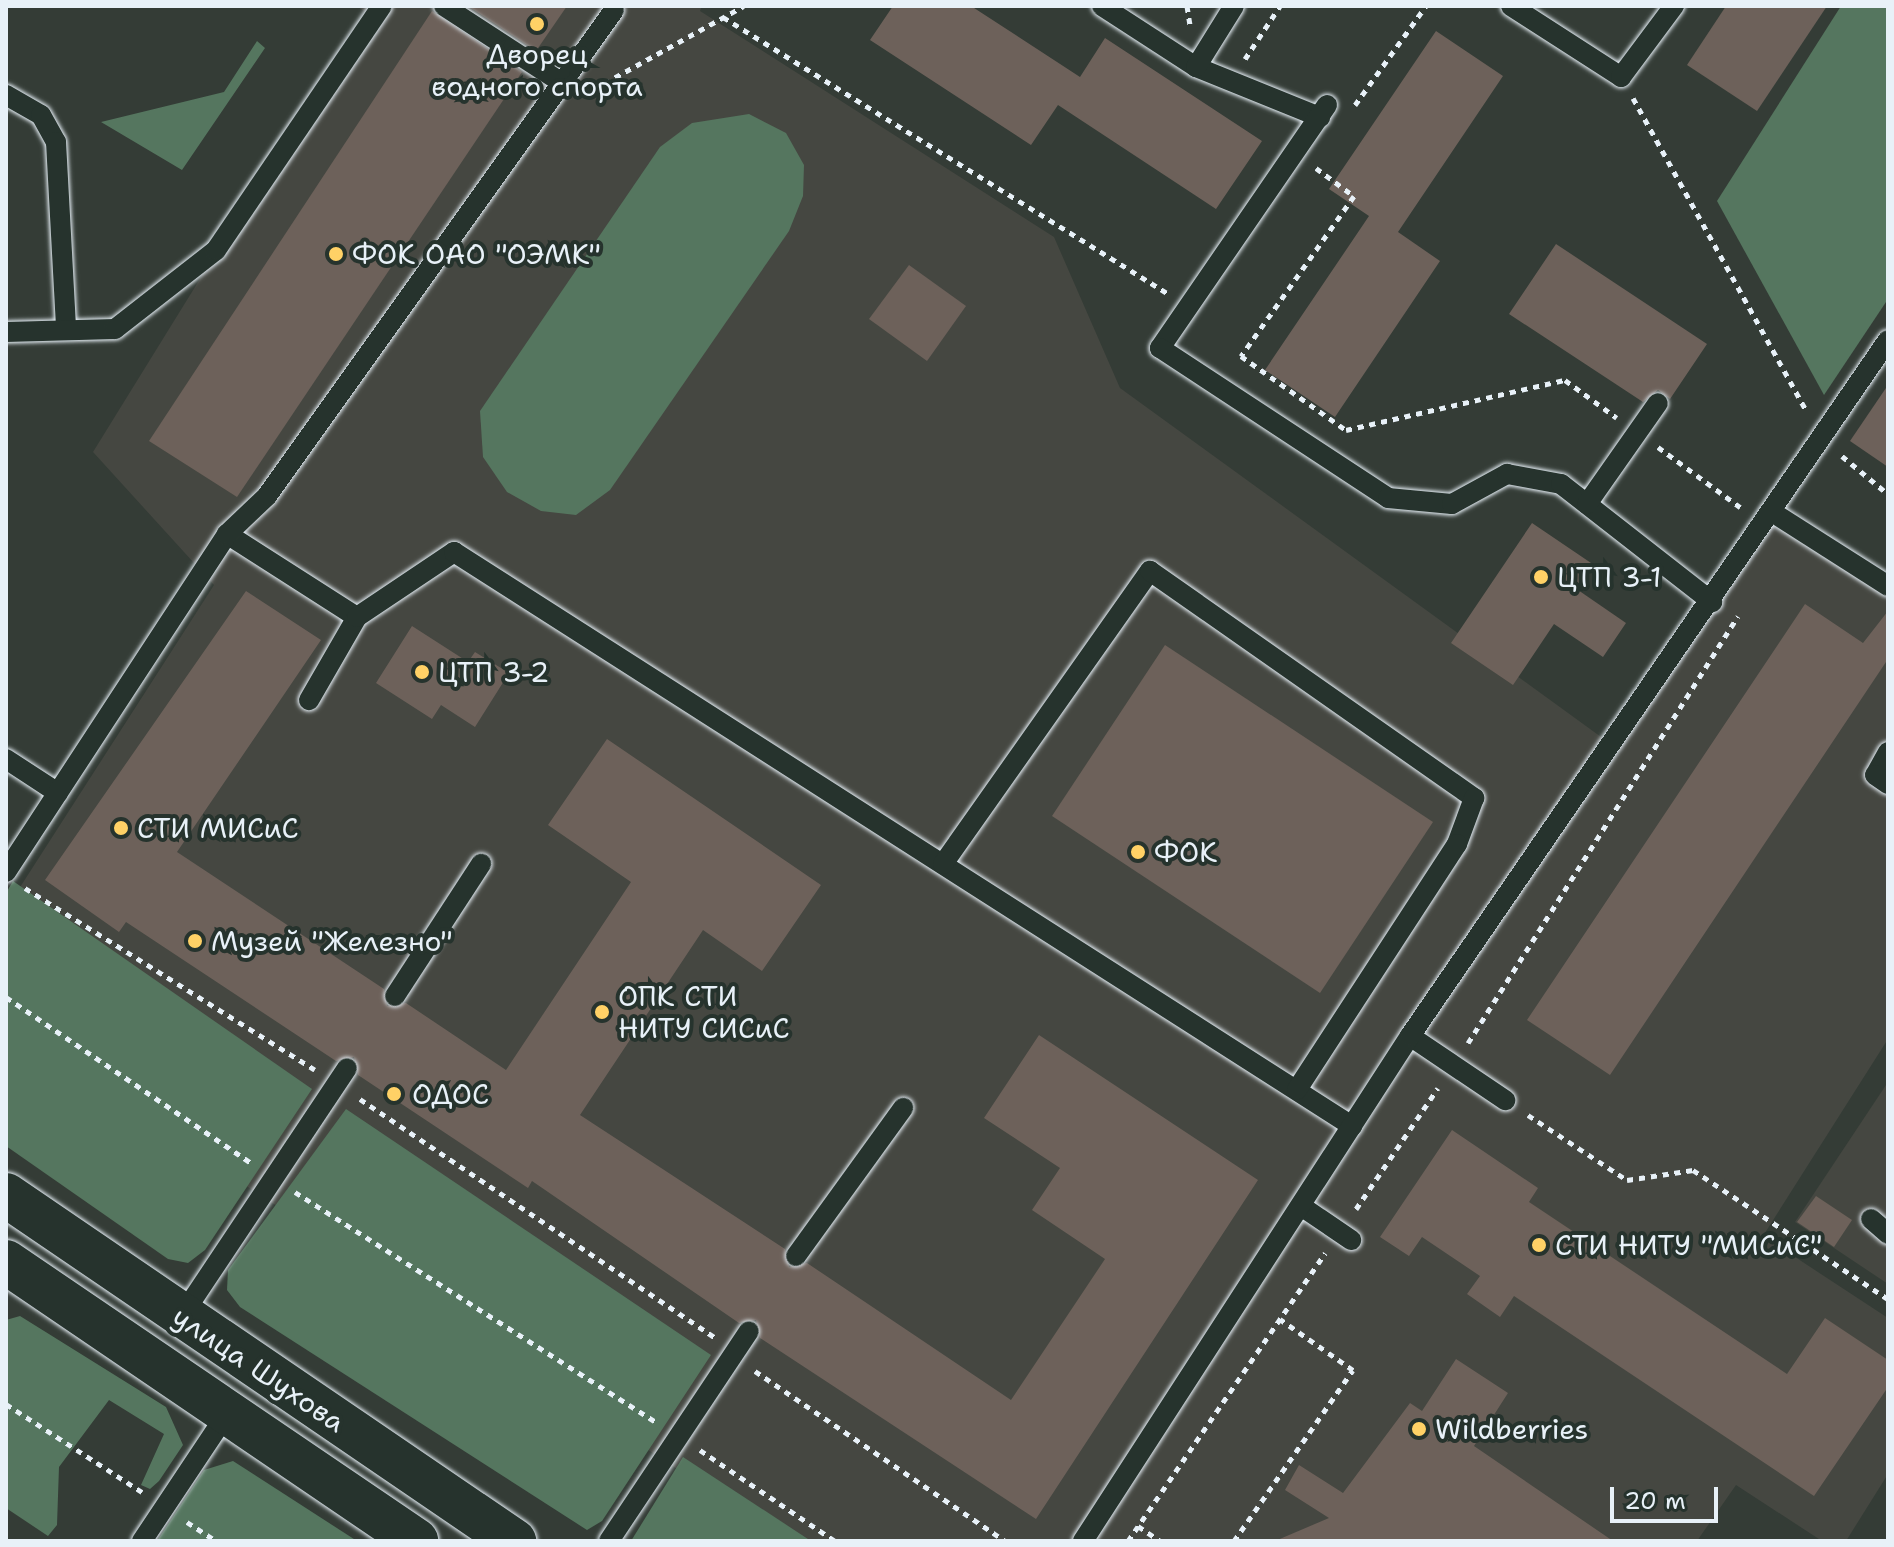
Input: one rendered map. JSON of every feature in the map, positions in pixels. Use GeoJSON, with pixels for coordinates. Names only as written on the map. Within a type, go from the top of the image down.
{"type":"FeatureCollection","features":[{"type":"Feature","properties":{"kind":"main road","name":"улица Шухова"},"geometry":{"type":"LineString","coordinates":[[6,1195],[514,1541]]}},
{"type":"Feature","properties":{"kind":"main road","name":"улица Шухова"},"geometry":{"type":"LineString","coordinates":[[6,1262],[226,1415],[416,1541]]}},
{"type":"Feature","properties":{"kind":"lane"},"geometry":{"type":"LineString","coordinates":[[6,332],[115,329],[216,250],[382,6]]}},
{"type":"Feature","properties":{"kind":"lane"},"geometry":{"type":"LineString","coordinates":[[444,6],[562,83]]}},
{"type":"Feature","properties":{"kind":"lane"},"geometry":{"type":"LineString","coordinates":[[1102,6],[1196,67],[1323,111],[1160,348],[1388,498],[1452,504],[1507,474],[1561,484],[1712,602]]}},
{"type":"Feature","properties":{"kind":"lane"},"geometry":{"type":"LineString","coordinates":[[1196,67],[1234,6]]}},
{"type":"Feature","properties":{"kind":"lane"},"geometry":{"type":"LineString","coordinates":[[1511,6],[1621,77],[1674,6]]}},
{"type":"Feature","properties":{"kind":"lane"},"geometry":{"type":"LineString","coordinates":[[12,877],[58,793],[227,534],[267,496],[614,10]]}},
{"type":"Feature","properties":{"kind":"lane"},"geometry":{"type":"LineString","coordinates":[[6,95],[41,115],[56,142],[66,329]]}},
{"type":"Feature","properties":{"kind":"lane"},"geometry":{"type":"LineString","coordinates":[[1083,1541],[1304,1208],[1410,1036],[1712,602],[1888,340]]}},
{"type":"Feature","properties":{"kind":"lane"},"geometry":{"type":"LineString","coordinates":[[1587,504],[1658,403]]}},
{"type":"Feature","properties":{"kind":"lane"},"geometry":{"type":"LineString","coordinates":[[1768,518],[1886,580]]}},
{"type":"Feature","properties":{"kind":"lane"},"geometry":{"type":"LineString","coordinates":[[227,534],[357,617]]}},
{"type":"Feature","properties":{"kind":"lane"},"geometry":{"type":"LineString","coordinates":[[309,700],[357,617],[454,552],[741,741],[943,864],[1352,1126]]}},
{"type":"Feature","properties":{"kind":"lane"},"geometry":{"type":"LineString","coordinates":[[943,864],[1150,571],[1474,798],[1457,844],[1297,1089]]}},
{"type":"Feature","properties":{"kind":"lane"},"geometry":{"type":"LineString","coordinates":[[1888,752],[1875,775],[1888,784]]}},
{"type":"Feature","properties":{"kind":"lane"},"geometry":{"type":"LineString","coordinates":[[6,759],[58,793]]}},
{"type":"Feature","properties":{"kind":"lane"},"geometry":{"type":"LineString","coordinates":[[395,996],[481,864]]}},
{"type":"Feature","properties":{"kind":"lane"},"geometry":{"type":"LineString","coordinates":[[1410,1036],[1505,1100]]}},
{"type":"Feature","properties":{"kind":"lane"},"geometry":{"type":"LineString","coordinates":[[181,1317],[342,1076]]}},
{"type":"Feature","properties":{"kind":"lane"},"geometry":{"type":"LineString","coordinates":[[796,1256],[903,1108]]}},
{"type":"Feature","properties":{"kind":"lane"},"geometry":{"type":"LineString","coordinates":[[1304,1208],[1346,1236]]}},
{"type":"Feature","properties":{"kind":"lane"},"geometry":{"type":"LineString","coordinates":[[1871,1219],[1888,1234]]}},
{"type":"Feature","properties":{"kind":"lane"},"geometry":{"type":"LineString","coordinates":[[609,1541],[682,1438],[749,1331]]}},
{"type":"Feature","properties":{"kind":"lane"},"geometry":{"type":"LineString","coordinates":[[142,1541],[226,1415]]}},
{"type":"Feature","properties":{"kind":"path"},"geometry":{"type":"LineString","coordinates":[[562,83],[591,90],[744,6]]}},
{"type":"Feature","properties":{"kind":"path"},"geometry":{"type":"LineString","coordinates":[[1347,116],[1426,6]]}},
{"type":"Feature","properties":{"kind":"path"},"geometry":{"type":"LineString","coordinates":[[723,17],[1188,306]]}},
{"type":"Feature","properties":{"kind":"path"},"geometry":{"type":"LineString","coordinates":[[1621,77],[1821,439],[1888,494]]}},
{"type":"Feature","properties":{"kind":"path"},"geometry":{"type":"LineString","coordinates":[[1321,153],[1312,165],[1354,196],[1241,356],[1346,430],[1565,380],[1637,432],[1768,518]]}},
{"type":"Feature","properties":{"kind":"path"},"geometry":{"type":"LineString","coordinates":[[1128,1541],[1280,1319],[1346,1236],[1734,631],[1743,601]]}},
{"type":"Feature","properties":{"kind":"path"},"geometry":{"type":"LineString","coordinates":[[12,877],[342,1076],[736,1351],[772,1388],[1005,1541]]}},
{"type":"Feature","properties":{"kind":"path"},"geometry":{"type":"LineString","coordinates":[[6,997],[276,1179],[682,1438],[835,1541]]}},
{"type":"Feature","properties":{"kind":"path"},"geometry":{"type":"LineString","coordinates":[[1505,1100],[1627,1180],[1693,1170],[1888,1299]]}},
{"type":"Feature","properties":{"kind":"path"},"geometry":{"type":"LineString","coordinates":[[1234,1541],[1353,1370],[1280,1319]]}},
{"type":"Feature","properties":{"kind":"path"},"geometry":{"type":"LineString","coordinates":[[6,1404],[216,1541]]}},
{"type":"Feature","properties":{"kind":"path"},"geometry":{"type":"LineString","coordinates":[[1138,1526],[1160,1541]]}},
{"type":"Feature","properties":{"kind":"shaded area"},"geometry":{"type":"Polygon","coordinates":[[[357,6],[702,6],[700,11],[1054,237],[1120,388],[1608,742],[1772,515],[1888,586],[1888,1039],[1763,1236],[1888,1318],[1888,1474],[1846,1541],[1822,1541],[1736,1485],[1697,1541],[787,1541],[6,1028],[6,909],[214,585],[93,452],[365,12],[357,6]]]}},
{"type":"Feature","properties":{"kind":"shaded area"},"geometry":{"type":"Polygon","coordinates":[[[1888,1082],[1888,1284],[1795,1222],[1888,1082]]]}},
{"type":"Feature","properties":{"kind":"green space"},"geometry":{"type":"Polygon","coordinates":[[[1841,6],[1888,6],[1888,299],[1824,395],[1717,201],[1841,6]]]}},
{"type":"Feature","properties":{"kind":"green space"},"geometry":{"type":"Polygon","coordinates":[[[257,41],[265,48],[182,170],[101,122],[224,92],[257,41]]]}},
{"type":"Feature","properties":{"kind":"green space"},"geometry":{"type":"Polygon","coordinates":[[[749,114],[786,133],[804,165],[803,196],[789,231],[610,490],[576,515],[541,511],[507,492],[483,457],[480,411],[660,147],[692,123],[749,114]]]}},
{"type":"Feature","properties":{"kind":"green space"},"geometry":{"type":"Polygon","coordinates":[[[13,881],[312,1089],[205,1250],[188,1263],[168,1259],[6,1146],[6,893],[13,881]]]}},
{"type":"Feature","properties":{"kind":"green space"},"geometry":{"type":"Polygon","coordinates":[[[346,1109],[711,1355],[602,1521],[587,1530],[240,1307],[227,1290],[228,1270],[346,1109]]]}},
{"type":"Feature","properties":{"kind":"green space"},"geometry":{"type":"Polygon","coordinates":[[[20,1316],[166,1407],[183,1445],[159,1481],[150,1489],[141,1485],[164,1434],[109,1400],[59,1467],[57,1525],[48,1536],[6,1508],[6,1320],[20,1316]]]}},
{"type":"Feature","properties":{"kind":"green space"},"geometry":{"type":"Polygon","coordinates":[[[683,1457],[811,1541],[631,1541],[683,1457]]]}},
{"type":"Feature","properties":{"kind":"green space"},"geometry":{"type":"Polygon","coordinates":[[[233,1461],[357,1541],[157,1541],[204,1470],[233,1461]]]}},
{"type":"Feature","properties":{"kind":"building"},"geometry":{"type":"Polygon","coordinates":[[[468,6],[567,6],[536,51],[468,6]]]}},
{"type":"Feature","properties":{"kind":"building"},"geometry":{"type":"Polygon","coordinates":[[[893,6],[971,6],[1080,77],[1105,38],[1262,141],[1216,209],[1058,105],[1031,145],[870,40],[893,6]]]}},
{"type":"Feature","properties":{"kind":"building"},"geometry":{"type":"Polygon","coordinates":[[[1726,6],[1827,6],[1757,111],[1687,65],[1726,6]]]}},
{"type":"Feature","properties":{"kind":"building","name":"ФОК ОАО \"ОЭМК\""},"geometry":{"type":"Polygon","coordinates":[[[432,11],[522,72],[237,497],[149,441],[432,11]]]}},
{"type":"Feature","properties":{"kind":"building"},"geometry":{"type":"Polygon","coordinates":[[[1436,31],[1503,76],[1398,232],[1440,261],[1335,417],[1265,370],[1369,216],[1329,189],[1436,31]]]}},
{"type":"Feature","properties":{"kind":"building"},"geometry":{"type":"Polygon","coordinates":[[[1556,244],[1707,344],[1670,399],[1658,390],[1643,402],[1509,314],[1556,244]]]}},
{"type":"Feature","properties":{"kind":"building"},"geometry":{"type":"Polygon","coordinates":[[[909,265],[966,306],[927,361],[869,319],[909,265]]]}},
{"type":"Feature","properties":{"kind":"building"},"geometry":{"type":"Polygon","coordinates":[[[1888,385],[1888,467],[1850,441],[1888,385]]]}},
{"type":"Feature","properties":{"kind":"building"},"geometry":{"type":"Polygon","coordinates":[[[1532,523],[1594,565],[1578,590],[1626,623],[1603,657],[1554,624],[1513,685],[1451,643],[1532,523]]]}},
{"type":"Feature","properties":{"kind":"building"},"geometry":{"type":"Polygon","coordinates":[[[246,591],[321,640],[177,852],[384,989],[387,1006],[406,1003],[506,1070],[631,882],[548,825],[607,739],[821,885],[762,971],[703,930],[580,1115],[785,1249],[789,1267],[807,1263],[1011,1400],[1105,1259],[1032,1210],[1060,1168],[984,1118],[1039,1035],[1258,1180],[1036,1519],[760,1338],[756,1320],[739,1323],[532,1181],[528,1188],[358,1075],[354,1057],[336,1061],[126,922],[119,932],[45,880],[246,591]]]}},
{"type":"Feature","properties":{"kind":"building"},"geometry":{"type":"Polygon","coordinates":[[[1805,604],[1863,643],[1888,611],[1888,659],[1610,1075],[1527,1020],[1805,604]]]}},
{"type":"Feature","properties":{"kind":"building","name":"ЦТП 3-2"},"geometry":{"type":"Polygon","coordinates":[[[412,626],[468,662],[475,652],[509,673],[475,727],[441,705],[432,719],[376,683],[412,626]]]}},
{"type":"Feature","properties":{"kind":"building"},"geometry":{"type":"Polygon","coordinates":[[[1165,645],[1433,822],[1320,993],[1052,816],[1165,645]]]}},
{"type":"Feature","properties":{"kind":"building"},"geometry":{"type":"Polygon","coordinates":[[[1452,1130],[1538,1188],[1529,1202],[1787,1374],[1825,1318],[1888,1360],[1888,1387],[1814,1496],[1514,1296],[1500,1317],[1467,1294],[1480,1276],[1422,1237],[1409,1256],[1380,1237],[1452,1130]]]}},
{"type":"Feature","properties":{"kind":"building"},"geometry":{"type":"Polygon","coordinates":[[[1816,1196],[1852,1220],[1834,1247],[1797,1222],[1816,1196]]]}},
{"type":"Feature","properties":{"kind":"building"},"geometry":{"type":"Polygon","coordinates":[[[1456,1359],[1508,1393],[1474,1446],[1613,1541],[1275,1541],[1329,1518],[1285,1490],[1299,1465],[1343,1493],[1410,1403],[1422,1411],[1456,1359]]]}},
{"type":"Feature","properties":{"kind":"place","name":"Дворец водного спорта"},"geometry":{"type":"Point","coordinates":[537,24]}},
{"type":"Feature","properties":{"kind":"place","name":"ФОК ОАО \"ОЭМК\""},"geometry":{"type":"Point","coordinates":[336,254]}},
{"type":"Feature","properties":{"kind":"place","name":"ЦТП 3-1"},"geometry":{"type":"Point","coordinates":[1541,577]}},
{"type":"Feature","properties":{"kind":"place","name":"ЦТП 3-2"},"geometry":{"type":"Point","coordinates":[422,672]}},
{"type":"Feature","properties":{"kind":"place","name":"СТИ МИСиС"},"geometry":{"type":"Point","coordinates":[121,828]}},
{"type":"Feature","properties":{"kind":"place","name":"ФОК"},"geometry":{"type":"Point","coordinates":[1138,852]}},
{"type":"Feature","properties":{"kind":"place","name":"Музей \"Железно\""},"geometry":{"type":"Point","coordinates":[195,941]}},
{"type":"Feature","properties":{"kind":"place","name":"ОПК СТИ НИТУ СИСиС"},"geometry":{"type":"Point","coordinates":[602,1012]}},
{"type":"Feature","properties":{"kind":"place","name":"ОДОС"},"geometry":{"type":"Point","coordinates":[394,1094]}},
{"type":"Feature","properties":{"kind":"place","name":"СТИ НИТУ \"МИСиС\""},"geometry":{"type":"Point","coordinates":[1539,1245]}},
{"type":"Feature","properties":{"kind":"place","name":"Wildberries"},"geometry":{"type":"Point","coordinates":[1419,1429]}}]}
